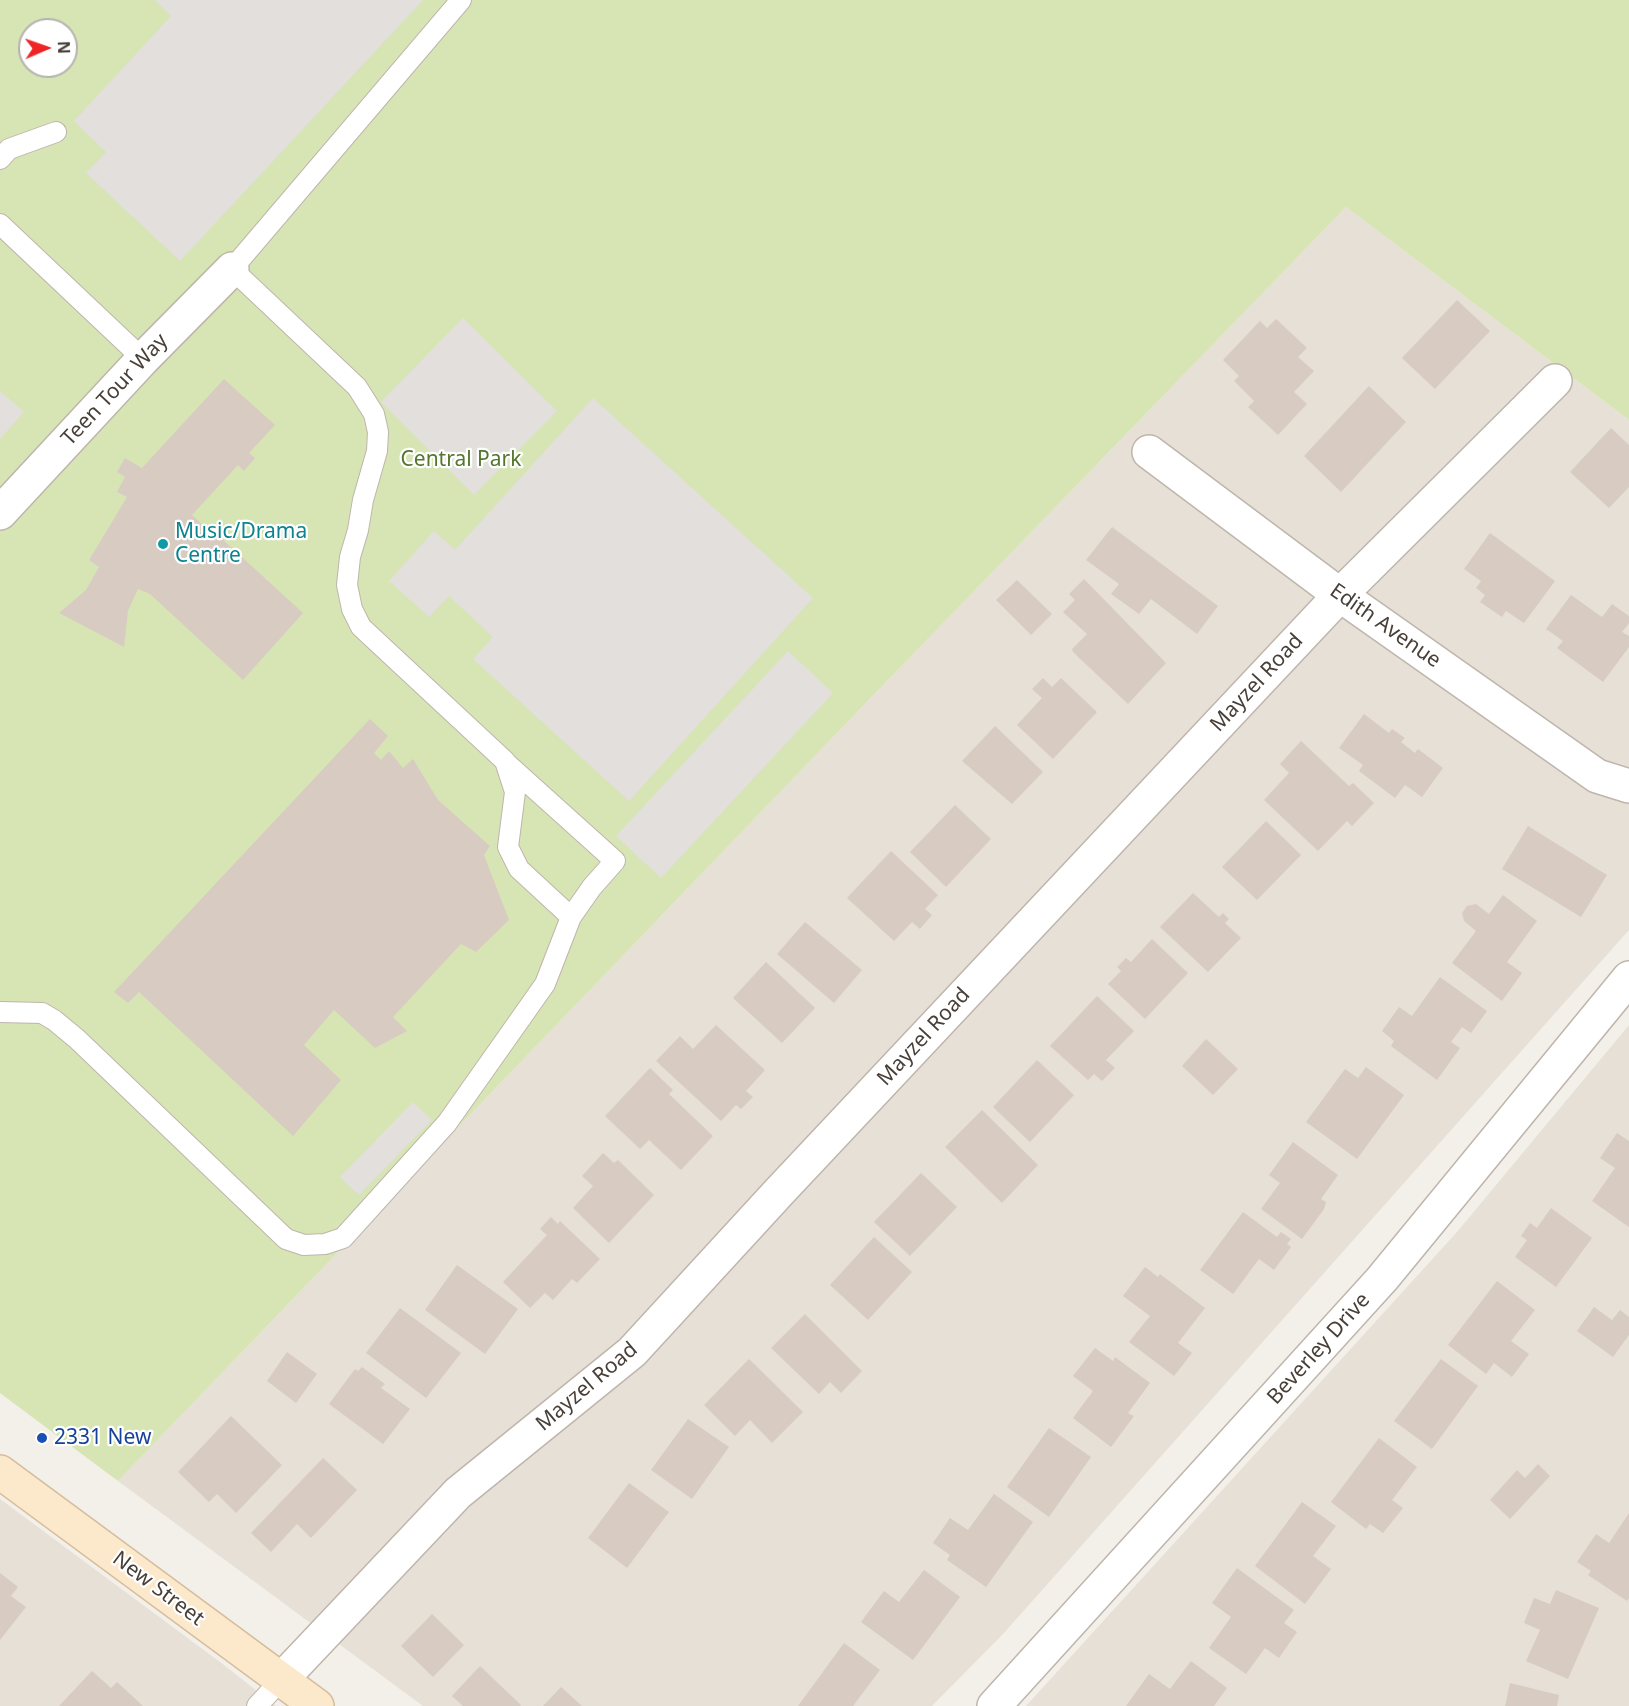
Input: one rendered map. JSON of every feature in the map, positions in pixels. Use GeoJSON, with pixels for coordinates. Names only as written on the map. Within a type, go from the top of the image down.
{"type":"FeatureCollection","features":[{"type":"Feature","properties":{"kind":"main road","name":"New Street"},"geometry":{"type":"LineString","coordinates":[[0,1472],[316,1706]]}},
{"type":"Feature","properties":{"kind":"street","name":"Teen Tour Way"},"geometry":{"type":"LineString","coordinates":[[0,513],[142,359],[232,269]]}},
{"type":"Feature","properties":{"kind":"street","name":"Mayzel Road"},"geometry":{"type":"LineString","coordinates":[[281,1680],[458,1493],[632,1352],[779,1192],[1340,595],[1555,381]]}},
{"type":"Feature","properties":{"kind":"street","name":"Edith Avenue"},"geometry":{"type":"LineString","coordinates":[[1149,452],[1340,595],[1597,776],[1629,786]]}},
{"type":"Feature","properties":{"kind":"street","name":"Beverley Drive"},"geometry":{"type":"LineString","coordinates":[[994,1706],[1382,1279],[1629,978]]}},
{"type":"Feature","properties":{"kind":"lane"},"geometry":{"type":"LineString","coordinates":[[0,1012],[42,1013],[54,1020],[286,1239],[304,1245],[325,1244],[343,1238],[447,1123],[545,984],[571,916],[615,861],[361,627],[352,609],[347,585],[350,557],[377,451],[378,432],[374,414],[357,387],[232,269],[461,0]]}},
{"type":"Feature","properties":{"kind":"lane"},"geometry":{"type":"LineString","coordinates":[[0,159],[9,149],[56,132]]}},
{"type":"Feature","properties":{"kind":"lane"},"geometry":{"type":"LineString","coordinates":[[0,224],[142,359]]}},
{"type":"Feature","properties":{"kind":"lane"},"geometry":{"type":"LineString","coordinates":[[505,761],[515,792],[508,847],[519,869],[571,916]]}},
{"type":"Feature","properties":{"kind":"lane"},"geometry":{"type":"LineString","coordinates":[[257,1706],[281,1680]]}},
{"type":"Feature","properties":{"kind":"shaded area"},"geometry":{"type":"Polygon","coordinates":[[[155,0],[423,0],[180,261],[86,173],[106,152],[74,121],[171,16],[155,0]]]}},
{"type":"Feature","properties":{"kind":"shaded area"},"geometry":{"type":"Polygon","coordinates":[[[1346,207],[1629,420],[1629,930],[1003,1634],[932,1706],[423,1706],[118,1481],[860,709],[1346,207]]]}},
{"type":"Feature","properties":{"kind":"shaded area"},"geometry":{"type":"Polygon","coordinates":[[[463,318],[557,411],[474,495],[381,402],[463,318]]]}},
{"type":"Feature","properties":{"kind":"shaded area"},"geometry":{"type":"Polygon","coordinates":[[[0,391],[24,412],[0,439],[0,391]]]}},
{"type":"Feature","properties":{"kind":"shaded area"},"geometry":{"type":"Polygon","coordinates":[[[593,398],[813,598],[629,801],[473,659],[493,637],[449,596],[429,617],[389,581],[434,531],[455,550],[593,398]]]}},
{"type":"Feature","properties":{"kind":"shaded area"},"geometry":{"type":"Polygon","coordinates":[[[788,651],[833,693],[661,878],[616,836],[788,651]]]}},
{"type":"Feature","properties":{"kind":"shaded area"},"geometry":{"type":"Polygon","coordinates":[[[1629,1025],[1629,1706],[1026,1706],[1457,1232],[1629,1025]]]}},
{"type":"Feature","properties":{"kind":"shaded area"},"geometry":{"type":"Polygon","coordinates":[[[413,1102],[432,1120],[359,1195],[340,1177],[413,1102]]]}},
{"type":"Feature","properties":{"kind":"shaded area"},"geometry":{"type":"Polygon","coordinates":[[[0,1499],[224,1665],[276,1706],[0,1706],[0,1499]]]}},
{"type":"Feature","properties":{"kind":"green space","name":"Central Park"},"geometry":{"type":"Polygon","coordinates":[[[0,0],[1629,0],[1629,420],[1346,207],[118,1481],[0,1393],[0,0]]]}},
{"type":"Feature","properties":{"kind":"building"},"geometry":{"type":"Polygon","coordinates":[[[1457,300],[1490,331],[1435,389],[1402,358],[1457,300]]]}},
{"type":"Feature","properties":{"kind":"building"},"geometry":{"type":"Polygon","coordinates":[[[1276,319],[1307,348],[1298,357],[1314,371],[1294,392],[1307,404],[1278,435],[1248,407],[1254,401],[1234,381],[1239,376],[1223,360],[1260,321],[1267,328],[1276,319]]]}},
{"type":"Feature","properties":{"kind":"building","name":"Music/Drama Centre"},"geometry":{"type":"Polygon","coordinates":[[[224,379],[275,425],[249,453],[255,458],[244,471],[238,465],[192,515],[206,528],[208,526],[303,613],[243,680],[150,594],[138,589],[128,611],[124,647],[59,613],[86,590],[99,567],[89,560],[127,497],[117,492],[125,477],[117,472],[125,458],[142,468],[224,379]]]}},
{"type":"Feature","properties":{"kind":"building"},"geometry":{"type":"Polygon","coordinates":[[[1369,386],[1406,422],[1341,492],[1304,456],[1369,386]]]}},
{"type":"Feature","properties":{"kind":"building"},"geometry":{"type":"Polygon","coordinates":[[[1611,428],[1629,445],[1629,487],[1609,508],[1570,472],[1611,428]]]}},
{"type":"Feature","properties":{"kind":"building"},"geometry":{"type":"Polygon","coordinates":[[[1112,527],[1218,606],[1197,634],[1151,599],[1139,614],[1111,594],[1119,584],[1086,560],[1112,527]]]}},
{"type":"Feature","properties":{"kind":"building"},"geometry":{"type":"Polygon","coordinates":[[[1490,533],[1555,581],[1524,623],[1506,611],[1502,617],[1480,602],[1485,595],[1476,588],[1481,581],[1464,569],[1490,533]]]}},
{"type":"Feature","properties":{"kind":"building"},"geometry":{"type":"Polygon","coordinates":[[[1084,579],[1166,663],[1128,704],[1073,652],[1072,649],[1087,634],[1063,612],[1075,600],[1069,594],[1084,579]]]}},
{"type":"Feature","properties":{"kind":"building"},"geometry":{"type":"Polygon","coordinates":[[[1017,580],[1052,614],[1031,635],[996,600],[1017,580]]]}},
{"type":"Feature","properties":{"kind":"building"},"geometry":{"type":"Polygon","coordinates":[[[1571,595],[1602,617],[1612,604],[1629,616],[1629,623],[1622,632],[1629,636],[1629,647],[1603,682],[1557,648],[1563,641],[1546,629],[1571,595]]]}},
{"type":"Feature","properties":{"kind":"building"},"geometry":{"type":"Polygon","coordinates":[[[1043,678],[1052,687],[1061,678],[1097,712],[1053,759],[1017,725],[1042,698],[1032,689],[1043,678]]]}},
{"type":"Feature","properties":{"kind":"building"},"geometry":{"type":"Polygon","coordinates":[[[1364,714],[1389,733],[1392,729],[1405,738],[1401,742],[1415,753],[1418,749],[1443,768],[1422,797],[1405,785],[1395,798],[1359,771],[1363,765],[1339,748],[1364,714]]]}},
{"type":"Feature","properties":{"kind":"building"},"geometry":{"type":"Polygon","coordinates":[[[370,719],[388,736],[374,753],[381,760],[389,751],[403,768],[413,759],[438,800],[490,846],[484,855],[509,920],[476,952],[461,944],[393,1017],[407,1031],[375,1048],[334,1010],[304,1045],[341,1080],[293,1136],[139,992],[128,1003],[114,992],[370,719]]]}},
{"type":"Feature","properties":{"kind":"building"},"geometry":{"type":"Polygon","coordinates":[[[995,726],[1043,772],[1012,804],[962,761],[995,726]]]}},
{"type":"Feature","properties":{"kind":"building"},"geometry":{"type":"Polygon","coordinates":[[[1301,741],[1349,786],[1353,783],[1374,803],[1352,826],[1347,821],[1318,851],[1264,800],[1289,773],[1280,764],[1301,741]]]}},
{"type":"Feature","properties":{"kind":"building"},"geometry":{"type":"Polygon","coordinates":[[[955,805],[991,839],[946,887],[910,852],[955,805]]]}},
{"type":"Feature","properties":{"kind":"building"},"geometry":{"type":"Polygon","coordinates":[[[1266,821],[1301,855],[1257,900],[1222,867],[1266,821]]]}},
{"type":"Feature","properties":{"kind":"building"},"geometry":{"type":"Polygon","coordinates":[[[1528,826],[1607,875],[1581,917],[1502,869],[1528,826]]]}},
{"type":"Feature","properties":{"kind":"building"},"geometry":{"type":"Polygon","coordinates":[[[891,851],[938,895],[925,909],[932,915],[920,929],[912,922],[894,941],[847,898],[891,851]]]}},
{"type":"Feature","properties":{"kind":"building"},"geometry":{"type":"Polygon","coordinates":[[[1193,893],[1219,917],[1223,913],[1229,919],[1225,923],[1241,938],[1208,972],[1160,927],[1193,893]]]}},
{"type":"Feature","properties":{"kind":"building"},"geometry":{"type":"Polygon","coordinates":[[[1503,895],[1537,921],[1507,962],[1522,973],[1502,1001],[1452,963],[1476,931],[1464,921],[1462,913],[1467,906],[1476,904],[1489,914],[1503,895]]]}},
{"type":"Feature","properties":{"kind":"building"},"geometry":{"type":"Polygon","coordinates":[[[805,922],[862,970],[834,1003],[777,954],[805,922]]]}},
{"type":"Feature","properties":{"kind":"building"},"geometry":{"type":"Polygon","coordinates":[[[1152,939],[1188,973],[1145,1019],[1108,984],[1121,971],[1117,967],[1126,958],[1131,962],[1152,939]]]}},
{"type":"Feature","properties":{"kind":"building"},"geometry":{"type":"Polygon","coordinates":[[[766,962],[815,1008],[782,1043],[733,998],[766,962]]]}},
{"type":"Feature","properties":{"kind":"building"},"geometry":{"type":"Polygon","coordinates":[[[1440,977],[1487,1011],[1471,1033],[1462,1027],[1451,1042],[1460,1048],[1437,1080],[1391,1046],[1394,1041],[1382,1031],[1399,1007],[1412,1016],[1440,977]]]}},
{"type":"Feature","properties":{"kind":"building"},"geometry":{"type":"Polygon","coordinates":[[[1097,996],[1134,1031],[1106,1060],[1115,1068],[1102,1081],[1094,1074],[1088,1080],[1050,1046],[1097,996]]]}},
{"type":"Feature","properties":{"kind":"building"},"geometry":{"type":"Polygon","coordinates":[[[716,1025],[765,1070],[746,1091],[753,1097],[741,1109],[736,1105],[721,1121],[656,1061],[680,1036],[693,1049],[716,1025]]]}},
{"type":"Feature","properties":{"kind":"building"},"geometry":{"type":"Polygon","coordinates":[[[1206,1039],[1238,1069],[1213,1095],[1182,1066],[1206,1039]]]}},
{"type":"Feature","properties":{"kind":"building"},"geometry":{"type":"Polygon","coordinates":[[[1037,1060],[1074,1095],[1030,1142],[993,1107],[1037,1060]]]}},
{"type":"Feature","properties":{"kind":"building"},"geometry":{"type":"Polygon","coordinates":[[[1366,1067],[1404,1095],[1357,1159],[1306,1122],[1345,1069],[1358,1078],[1366,1067]]]}},
{"type":"Feature","properties":{"kind":"building"},"geometry":{"type":"Polygon","coordinates":[[[650,1068],[673,1090],[669,1094],[713,1136],[681,1170],[649,1140],[640,1149],[605,1116],[650,1068]]]}},
{"type":"Feature","properties":{"kind":"building"},"geometry":{"type":"Polygon","coordinates":[[[982,1110],[1038,1165],[1002,1203],[945,1147],[982,1110]]]}},
{"type":"Feature","properties":{"kind":"building"},"geometry":{"type":"Polygon","coordinates":[[[1617,1133],[1629,1141],[1629,1227],[1592,1201],[1615,1168],[1600,1158],[1617,1133]]]}},
{"type":"Feature","properties":{"kind":"building"},"geometry":{"type":"Polygon","coordinates":[[[1293,1142],[1338,1175],[1321,1199],[1326,1202],[1324,1209],[1302,1239],[1261,1209],[1280,1183],[1269,1175],[1293,1142]]]}},
{"type":"Feature","properties":{"kind":"building"},"geometry":{"type":"Polygon","coordinates":[[[603,1153],[614,1163],[618,1160],[654,1195],[609,1243],[573,1208],[593,1186],[582,1176],[603,1153]]]}},
{"type":"Feature","properties":{"kind":"building"},"geometry":{"type":"Polygon","coordinates":[[[921,1173],[957,1207],[910,1256],[874,1222],[921,1173]]]}},
{"type":"Feature","properties":{"kind":"building"},"geometry":{"type":"Polygon","coordinates":[[[1551,1208],[1592,1238],[1556,1287],[1515,1257],[1527,1240],[1521,1236],[1530,1223],[1537,1228],[1551,1208]]]}},
{"type":"Feature","properties":{"kind":"building"},"geometry":{"type":"Polygon","coordinates":[[[1243,1212],[1277,1237],[1281,1232],[1291,1239],[1287,1244],[1291,1247],[1274,1270],[1259,1259],[1233,1294],[1200,1270],[1243,1212]]]}},
{"type":"Feature","properties":{"kind":"building"},"geometry":{"type":"Polygon","coordinates":[[[551,1217],[558,1224],[560,1221],[600,1259],[577,1283],[572,1279],[553,1300],[545,1293],[530,1308],[503,1282],[547,1235],[540,1229],[551,1217]]]}},
{"type":"Feature","properties":{"kind":"building"},"geometry":{"type":"Polygon","coordinates":[[[874,1237],[912,1272],[868,1320],[830,1285],[874,1237]]]}},
{"type":"Feature","properties":{"kind":"building"},"geometry":{"type":"Polygon","coordinates":[[[457,1265],[518,1309],[485,1354],[425,1310],[457,1265]]]}},
{"type":"Feature","properties":{"kind":"building"},"geometry":{"type":"Polygon","coordinates":[[[1145,1267],[1158,1277],[1160,1274],[1205,1308],[1178,1343],[1192,1353],[1174,1376],[1129,1342],[1150,1316],[1123,1296],[1145,1267]]]}},
{"type":"Feature","properties":{"kind":"building"},"geometry":{"type":"Polygon","coordinates":[[[1497,1281],[1535,1310],[1511,1341],[1529,1354],[1512,1377],[1494,1363],[1486,1374],[1448,1345],[1497,1281]]]}},
{"type":"Feature","properties":{"kind":"building"},"geometry":{"type":"Polygon","coordinates":[[[1594,1307],[1612,1320],[1620,1310],[1629,1317],[1629,1335],[1613,1357],[1577,1331],[1594,1307]]]}},
{"type":"Feature","properties":{"kind":"building"},"geometry":{"type":"Polygon","coordinates":[[[400,1308],[461,1353],[426,1398],[366,1353],[400,1308]]]}},
{"type":"Feature","properties":{"kind":"building"},"geometry":{"type":"Polygon","coordinates":[[[805,1314],[862,1371],[841,1393],[830,1382],[819,1394],[771,1348],[805,1314]]]}},
{"type":"Feature","properties":{"kind":"building"},"geometry":{"type":"Polygon","coordinates":[[[1095,1348],[1113,1361],[1115,1357],[1150,1383],[1128,1413],[1134,1416],[1111,1447],[1073,1418],[1093,1391],[1073,1376],[1095,1348]]]}},
{"type":"Feature","properties":{"kind":"building"},"geometry":{"type":"Polygon","coordinates":[[[287,1352],[317,1374],[296,1403],[267,1381],[287,1352]]]}},
{"type":"Feature","properties":{"kind":"building"},"geometry":{"type":"Polygon","coordinates":[[[749,1359],[803,1412],[772,1443],[750,1420],[735,1436],[704,1405],[749,1359]]]}},
{"type":"Feature","properties":{"kind":"building"},"geometry":{"type":"Polygon","coordinates":[[[1441,1359],[1478,1386],[1432,1449],[1394,1421],[1441,1359]]]}},
{"type":"Feature","properties":{"kind":"building"},"geometry":{"type":"Polygon","coordinates":[[[362,1367],[385,1384],[381,1388],[410,1409],[383,1444],[329,1404],[355,1369],[358,1371],[362,1367]]]}},
{"type":"Feature","properties":{"kind":"building"},"geometry":{"type":"Polygon","coordinates":[[[231,1416],[282,1465],[236,1513],[217,1494],[209,1502],[178,1472],[231,1416]]]}},
{"type":"Feature","properties":{"kind":"building"},"geometry":{"type":"Polygon","coordinates":[[[688,1419],[729,1447],[692,1499],[651,1470],[688,1419]]]}},
{"type":"Feature","properties":{"kind":"building"},"geometry":{"type":"Polygon","coordinates":[[[1049,1428],[1091,1457],[1049,1517],[1007,1487],[1049,1428]]]}},
{"type":"Feature","properties":{"kind":"building"},"geometry":{"type":"Polygon","coordinates":[[[1379,1438],[1417,1467],[1392,1500],[1403,1508],[1383,1533],[1370,1524],[1366,1529],[1331,1502],[1379,1438]]]}},
{"type":"Feature","properties":{"kind":"building"},"geometry":{"type":"Polygon","coordinates":[[[323,1458],[357,1490],[311,1538],[297,1524],[271,1552],[251,1533],[323,1458]]]}},
{"type":"Feature","properties":{"kind":"building"},"geometry":{"type":"Polygon","coordinates":[[[1538,1464],[1550,1476],[1510,1519],[1490,1500],[1517,1470],[1525,1478],[1538,1464]]]}},
{"type":"Feature","properties":{"kind":"building"},"geometry":{"type":"Polygon","coordinates":[[[629,1483],[669,1512],[627,1568],[588,1538],[629,1483]]]}},
{"type":"Feature","properties":{"kind":"building"},"geometry":{"type":"Polygon","coordinates":[[[994,1494],[1033,1522],[986,1587],[947,1560],[950,1555],[933,1543],[950,1518],[968,1530],[994,1494]]]}},
{"type":"Feature","properties":{"kind":"building"},"geometry":{"type":"Polygon","coordinates":[[[1302,1502],[1336,1526],[1313,1556],[1331,1569],[1305,1604],[1255,1566],[1302,1502]]]}},
{"type":"Feature","properties":{"kind":"building"},"geometry":{"type":"Polygon","coordinates":[[[1629,1513],[1629,1598],[1627,1601],[1588,1575],[1591,1571],[1577,1562],[1596,1534],[1609,1543],[1629,1513]]]}},
{"type":"Feature","properties":{"kind":"building"},"geometry":{"type":"Polygon","coordinates":[[[1237,1568],[1294,1610],[1284,1623],[1297,1632],[1279,1658],[1265,1648],[1246,1674],[1209,1648],[1231,1617],[1212,1603],[1237,1568]]]}},
{"type":"Feature","properties":{"kind":"building"},"geometry":{"type":"Polygon","coordinates":[[[924,1570],[960,1597],[913,1660],[861,1622],[884,1591],[899,1602],[924,1570]]]}},
{"type":"Feature","properties":{"kind":"building"},"geometry":{"type":"Polygon","coordinates":[[[0,1573],[18,1587],[11,1596],[26,1607],[0,1640],[0,1573]]]}},
{"type":"Feature","properties":{"kind":"building"},"geometry":{"type":"Polygon","coordinates":[[[1556,1590],[1599,1608],[1568,1679],[1526,1661],[1540,1630],[1524,1623],[1534,1598],[1550,1604],[1556,1590]]]}},
{"type":"Feature","properties":{"kind":"building"},"geometry":{"type":"Polygon","coordinates":[[[432,1614],[464,1645],[433,1677],[401,1646],[432,1614]]]}},
{"type":"Feature","properties":{"kind":"building"},"geometry":{"type":"Polygon","coordinates":[[[844,1643],[880,1670],[853,1706],[798,1706],[844,1643]]]}},
{"type":"Feature","properties":{"kind":"building"},"geometry":{"type":"Polygon","coordinates":[[[1191,1661],[1227,1688],[1214,1706],[1126,1706],[1149,1674],[1170,1689],[1191,1661]]]}},
{"type":"Feature","properties":{"kind":"building"},"geometry":{"type":"Polygon","coordinates":[[[480,1666],[521,1705],[463,1706],[452,1696],[480,1666]]]}},
{"type":"Feature","properties":{"kind":"building"},"geometry":{"type":"Polygon","coordinates":[[[92,1671],[111,1688],[117,1682],[143,1706],[59,1706],[92,1671]]]}},
{"type":"Feature","properties":{"kind":"building"},"geometry":{"type":"Polygon","coordinates":[[[1510,1683],[1559,1695],[1557,1706],[1505,1706],[1510,1683]]]}},
{"type":"Feature","properties":{"kind":"building"},"geometry":{"type":"Polygon","coordinates":[[[561,1687],[582,1706],[543,1706],[561,1687]]]}},
{"type":"Feature","properties":{"kind":"place","name":"Music/Drama Centre"},"geometry":{"type":"Point","coordinates":[163,544]}},
{"type":"Feature","properties":{"kind":"place","name":"2331 New"},"geometry":{"type":"Point","coordinates":[42,1438]}}]}
